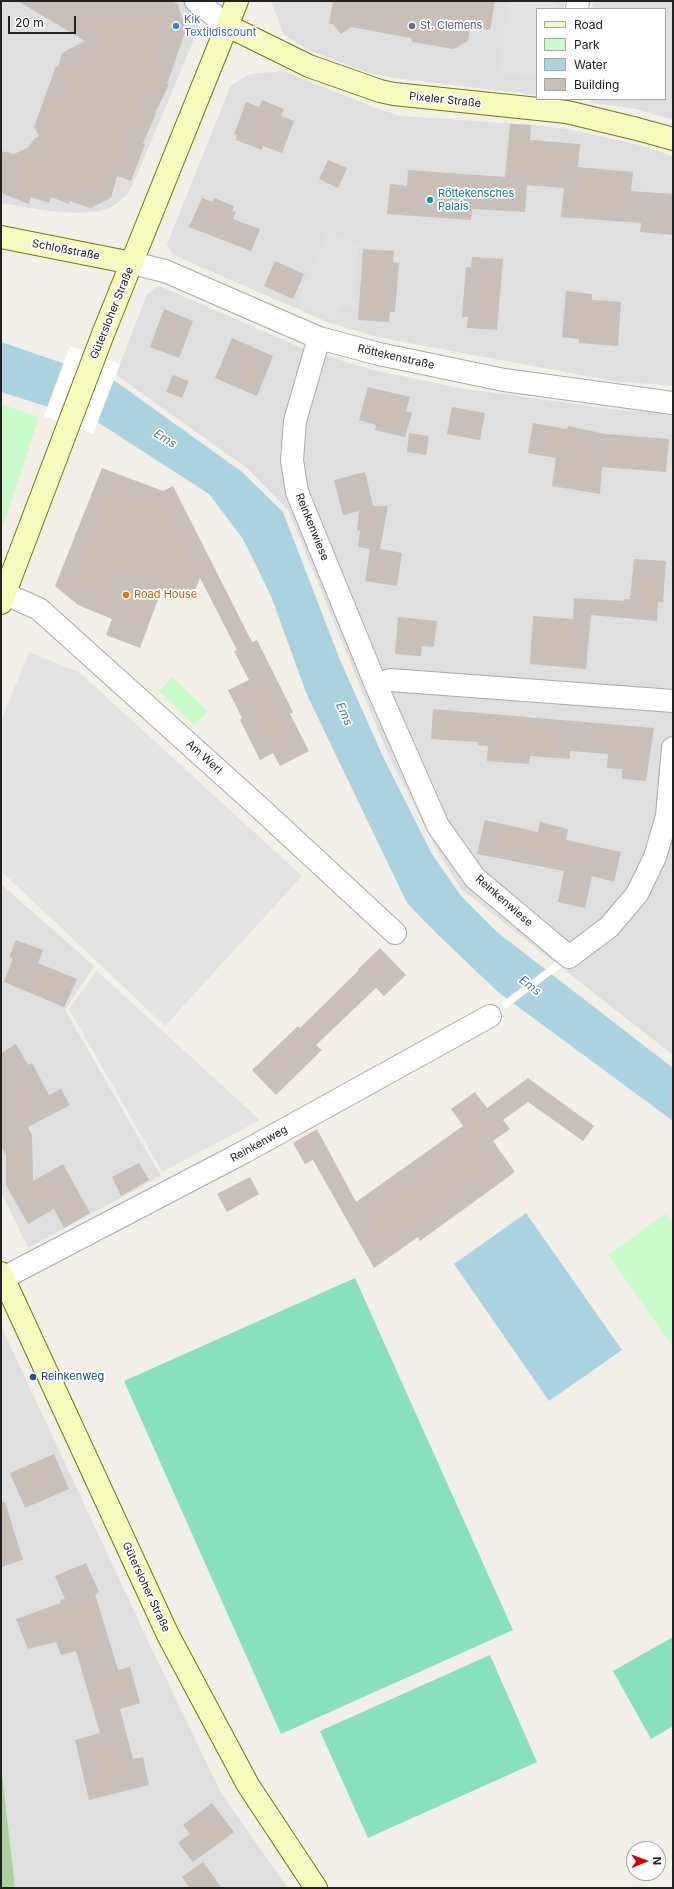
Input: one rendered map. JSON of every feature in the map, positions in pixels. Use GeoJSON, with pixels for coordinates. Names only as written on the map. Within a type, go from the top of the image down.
{"type":"FeatureCollection","features":[{"type":"Feature","properties":{"kind":"main road","name":"Gütersloher Straße"},"geometry":{"type":"LineString","coordinates":[[3,598],[96,352],[237,1]]}},
{"type":"Feature","properties":{"kind":"main road","name":"Pixeler Straße"},"geometry":{"type":"LineString","coordinates":[[228,26],[309,66],[380,91],[394,94],[568,106],[673,139]]}},
{"type":"Feature","properties":{"kind":"main road","name":"Schloßstraße"},"geometry":{"type":"LineString","coordinates":[[1,237],[132,264]]}},
{"type":"Feature","properties":{"kind":"main road","name":"Gütersloher Straße"},"geometry":{"type":"LineString","coordinates":[[2,1276],[168,1635],[248,1785],[316,1888]]}},
{"type":"Feature","properties":{"kind":"street"},"geometry":{"type":"LineString","coordinates":[[196,1],[228,26]]}},
{"type":"Feature","properties":{"kind":"street","name":"Röttekenstraße"},"geometry":{"type":"LineString","coordinates":[[132,264],[165,271],[319,338],[379,354],[504,380],[673,402]]}},
{"type":"Feature","properties":{"kind":"street","name":"Reinkenwiese"},"geometry":{"type":"LineString","coordinates":[[319,338],[295,421],[292,460],[297,492],[376,685],[438,826],[475,878],[569,957],[609,927],[636,894],[655,856],[667,816],[673,752]]}},
{"type":"Feature","properties":{"kind":"street","name":"Am Werl"},"geometry":{"type":"LineString","coordinates":[[3,598],[39,609],[255,803],[395,933]]}},
{"type":"Feature","properties":{"kind":"street"},"geometry":{"type":"LineString","coordinates":[[376,685],[390,680],[673,701]]}},
{"type":"Feature","properties":{"kind":"street","name":"Reinkenweg"},"geometry":{"type":"LineString","coordinates":[[2,1276],[251,1149],[490,1016]]}},
{"type":"Feature","properties":{"kind":"shaded area"},"geometry":{"type":"Polygon","coordinates":[[[1,1],[183,1],[199,28],[133,184],[126,196],[110,208],[99,211],[78,213],[49,211],[1,203],[1,1]]]}},
{"type":"Feature","properties":{"kind":"shaded area"},"geometry":{"type":"Polygon","coordinates":[[[271,1],[565,1],[564,8],[536,8],[536,95],[394,78],[369,73],[311,51],[284,35],[271,1]]]}},
{"type":"Feature","properties":{"kind":"shaded area"},"geometry":{"type":"Polygon","coordinates":[[[508,1],[555,1],[554,8],[536,8],[536,79],[499,74],[508,1]]]}},
{"type":"Feature","properties":{"kind":"shaded area"},"geometry":{"type":"Polygon","coordinates":[[[593,1],[673,1],[673,120],[636,109],[592,103],[590,100],[666,100],[666,8],[592,8],[593,1]]]}},
{"type":"Feature","properties":{"kind":"shaded area"},"geometry":{"type":"Polygon","coordinates":[[[283,71],[378,109],[402,116],[533,125],[567,129],[636,144],[673,156],[673,386],[614,381],[381,338],[330,323],[173,255],[167,244],[231,85],[250,74],[283,71]]]}},
{"type":"Feature","properties":{"kind":"shaded area"},"geometry":{"type":"Polygon","coordinates":[[[328,231],[359,244],[354,307],[341,307],[335,320],[296,304],[328,231]]]}},
{"type":"Feature","properties":{"kind":"shaded area"},"geometry":{"type":"Polygon","coordinates":[[[160,286],[304,349],[373,370],[459,388],[611,409],[673,414],[673,1055],[461,889],[437,850],[390,759],[288,510],[248,469],[116,375],[147,294],[160,286]]]}},
{"type":"Feature","properties":{"kind":"shaded area"},"geometry":{"type":"Polygon","coordinates":[[[29,652],[79,672],[302,876],[165,1026],[1,871],[1,721],[29,652]]]}},
{"type":"Feature","properties":{"kind":"shaded area"},"geometry":{"type":"Polygon","coordinates":[[[1,884],[94,966],[65,1010],[161,1176],[28,1248],[1,1192],[1,884]]]}},
{"type":"Feature","properties":{"kind":"shaded area"},"geometry":{"type":"Polygon","coordinates":[[[97,971],[260,1120],[162,1172],[69,1009],[97,971]]]}},
{"type":"Feature","properties":{"kind":"shaded area"},"geometry":{"type":"Polygon","coordinates":[[[1,1326],[149,1643],[221,1793],[288,1888],[15,1888],[1,1764],[1,1326]]]}},
{"type":"Feature","properties":{"kind":"green space"},"geometry":{"type":"Polygon","coordinates":[[[1,404],[39,417],[1,533],[1,404]]]}},
{"type":"Feature","properties":{"kind":"green space"},"geometry":{"type":"Polygon","coordinates":[[[172,677],[208,711],[194,725],[159,691],[172,677]]]}},
{"type":"Feature","properties":{"kind":"green space"},"geometry":{"type":"Polygon","coordinates":[[[665,1214],[673,1221],[673,1347],[608,1255],[665,1214]]]}},
{"type":"Feature","properties":{"kind":"green space"},"geometry":{"type":"Polygon","coordinates":[[[355,1278],[513,1630],[281,1734],[124,1381],[355,1278]]]}},
{"type":"Feature","properties":{"kind":"green space"},"geometry":{"type":"Polygon","coordinates":[[[673,1637],[673,1726],[651,1739],[613,1671],[673,1637]]]}},
{"type":"Feature","properties":{"kind":"green space"},"geometry":{"type":"Polygon","coordinates":[[[490,1655],[537,1762],[368,1838],[320,1731],[490,1655]]]}},
{"type":"Feature","properties":{"kind":"green space"},"geometry":{"type":"Polygon","coordinates":[[[1,1764],[15,1888],[1,1888],[1,1764]]]}},
{"type":"Feature","properties":{"kind":"water","name":"Ems"},"geometry":{"type":"Polygon","coordinates":[[[1,342],[115,381],[242,472],[283,512],[340,660],[384,759],[432,854],[461,896],[497,932],[673,1068],[673,1121],[498,992],[407,903],[307,695],[271,596],[243,539],[209,494],[99,423],[1,392],[1,342]]]}},
{"type":"Feature","properties":{"kind":"water"},"geometry":{"type":"Polygon","coordinates":[[[526,1213],[622,1350],[549,1401],[454,1264],[526,1213]]]}},
{"type":"Feature","properties":{"kind":"pier"},"geometry":{"type":"Polygon","coordinates":[[[70,346],[120,364],[93,434],[44,416],[70,346]]]}},
{"type":"Feature","properties":{"kind":"pier"},"geometry":{"type":"Polygon","coordinates":[[[560,959],[564,965],[505,1009],[501,1003],[560,959]]]}},
{"type":"Feature","properties":{"kind":"building"},"geometry":{"type":"Polygon","coordinates":[[[18,1],[171,1],[178,4],[181,16],[187,27],[167,84],[169,84],[155,113],[131,181],[117,176],[111,198],[90,208],[70,201],[69,204],[51,197],[49,203],[31,197],[29,204],[1,193],[1,151],[14,154],[29,147],[34,139],[39,136],[34,127],[56,66],[58,67],[62,53],[85,41],[18,1]]]}},
{"type":"Feature","properties":{"kind":"building","name":"St. Clemens"},"geometry":{"type":"Polygon","coordinates":[[[333,1],[495,1],[490,30],[470,27],[468,41],[454,49],[412,42],[411,38],[351,27],[341,34],[333,24],[329,24],[333,1]]]}},
{"type":"Feature","properties":{"kind":"building"},"geometry":{"type":"Polygon","coordinates":[[[262,100],[284,109],[281,116],[294,121],[282,153],[263,146],[262,150],[236,140],[237,135],[234,134],[246,102],[259,107],[262,100]]]}},
{"type":"Feature","properties":{"kind":"building"},"geometry":{"type":"Polygon","coordinates":[[[510,124],[531,125],[530,140],[580,144],[578,167],[633,172],[631,191],[673,194],[673,235],[640,232],[641,223],[561,217],[564,188],[527,185],[525,212],[472,209],[471,220],[387,214],[390,184],[407,186],[408,170],[505,177],[510,124]]]}},
{"type":"Feature","properties":{"kind":"building"},"geometry":{"type":"Polygon","coordinates":[[[328,160],[347,168],[338,188],[319,179],[328,160]]]}},
{"type":"Feature","properties":{"kind":"building"},"geometry":{"type":"Polygon","coordinates":[[[202,198],[213,202],[214,198],[234,206],[232,211],[236,212],[233,219],[260,229],[251,251],[189,227],[202,198]]]}},
{"type":"Feature","properties":{"kind":"building"},"geometry":{"type":"Polygon","coordinates":[[[363,249],[394,251],[393,262],[399,263],[395,312],[390,312],[389,322],[358,320],[363,249]]]}},
{"type":"Feature","properties":{"kind":"building"},"geometry":{"type":"Polygon","coordinates":[[[472,257],[503,259],[497,330],[467,328],[468,317],[462,317],[466,267],[471,268],[472,257]]]}},
{"type":"Feature","properties":{"kind":"building"},"geometry":{"type":"Polygon","coordinates":[[[275,261],[304,274],[293,299],[264,286],[275,261]]]}},
{"type":"Feature","properties":{"kind":"building"},"geometry":{"type":"Polygon","coordinates":[[[566,291],[592,294],[592,300],[621,302],[618,346],[579,343],[579,339],[562,337],[566,291]]]}},
{"type":"Feature","properties":{"kind":"building"},"geometry":{"type":"Polygon","coordinates":[[[164,309],[193,321],[179,358],[150,347],[164,309]]]}},
{"type":"Feature","properties":{"kind":"building"},"geometry":{"type":"Polygon","coordinates":[[[232,338],[273,356],[257,396],[215,378],[232,338]]]}},
{"type":"Feature","properties":{"kind":"building"},"geometry":{"type":"Polygon","coordinates":[[[173,375],[189,381],[182,398],[166,392],[173,375]]]}},
{"type":"Feature","properties":{"kind":"building"},"geometry":{"type":"Polygon","coordinates":[[[368,387],[410,397],[406,411],[412,413],[405,437],[375,430],[376,425],[359,420],[368,387]]]}},
{"type":"Feature","properties":{"kind":"building"},"geometry":{"type":"Polygon","coordinates":[[[452,407],[485,413],[480,440],[447,434],[452,407]]]}},
{"type":"Feature","properties":{"kind":"building"},"geometry":{"type":"Polygon","coordinates":[[[533,423],[567,429],[568,426],[605,434],[669,439],[666,472],[602,467],[600,494],[552,486],[556,458],[528,453],[533,423]]]}},
{"type":"Feature","properties":{"kind":"building"},"geometry":{"type":"Polygon","coordinates":[[[409,433],[429,436],[426,455],[407,452],[409,433]]]}},
{"type":"Feature","properties":{"kind":"building"},"geometry":{"type":"Polygon","coordinates":[[[102,468],[163,491],[173,486],[252,642],[257,640],[293,712],[290,714],[309,751],[280,766],[273,753],[260,760],[240,720],[242,718],[228,690],[249,680],[234,651],[237,650],[200,578],[191,600],[162,589],[140,648],[106,635],[112,619],[78,605],[55,586],[102,468]]]}},
{"type":"Feature","properties":{"kind":"building"},"geometry":{"type":"Polygon","coordinates":[[[365,472],[373,506],[388,506],[380,549],[402,553],[397,586],[365,581],[370,549],[358,547],[360,531],[357,530],[359,511],[343,515],[334,480],[365,472]]]}},
{"type":"Feature","properties":{"kind":"building"},"geometry":{"type":"Polygon","coordinates":[[[634,559],[666,561],[663,602],[658,602],[657,621],[591,615],[586,669],[530,664],[533,616],[573,619],[574,598],[624,601],[624,599],[630,599],[634,559]]]}},
{"type":"Feature","properties":{"kind":"building"},"geometry":{"type":"Polygon","coordinates":[[[398,617],[437,621],[434,647],[422,646],[421,656],[395,654],[398,617]]]}},
{"type":"Feature","properties":{"kind":"building"},"geometry":{"type":"Polygon","coordinates":[[[433,709],[654,728],[646,781],[622,779],[622,769],[607,768],[608,754],[570,751],[570,759],[530,756],[529,764],[487,761],[488,746],[478,745],[478,742],[431,739],[433,709]]]}},
{"type":"Feature","properties":{"kind":"building"},"geometry":{"type":"Polygon","coordinates":[[[485,820],[538,832],[540,822],[568,829],[566,840],[621,852],[614,882],[592,876],[585,908],[558,902],[564,871],[477,854],[485,820]]]}},
{"type":"Feature","properties":{"kind":"building"},"geometry":{"type":"Polygon","coordinates":[[[16,940],[43,950],[38,963],[77,979],[64,1007],[4,982],[13,958],[9,957],[16,940]]]}},
{"type":"Feature","properties":{"kind":"building"},"geometry":{"type":"Polygon","coordinates":[[[380,948],[406,975],[384,996],[376,988],[316,1045],[322,1050],[276,1095],[252,1070],[298,1026],[300,1028],[380,948]]]}},
{"type":"Feature","properties":{"kind":"building"},"geometry":{"type":"Polygon","coordinates":[[[16,1044],[28,1065],[32,1063],[49,1095],[61,1089],[70,1105],[28,1127],[32,1136],[33,1181],[63,1164],[90,1213],[64,1228],[54,1209],[28,1224],[6,1185],[6,1155],[1,1146],[1,1053],[16,1044]]]}},
{"type":"Feature","properties":{"kind":"building"},"geometry":{"type":"Polygon","coordinates":[[[528,1078],[594,1126],[583,1141],[528,1102],[503,1120],[510,1129],[493,1141],[515,1172],[420,1241],[418,1237],[374,1268],[313,1160],[305,1164],[293,1143],[317,1129],[356,1202],[463,1126],[451,1109],[475,1092],[487,1108],[528,1078]]]}},
{"type":"Feature","properties":{"kind":"building"},"geometry":{"type":"Polygon","coordinates":[[[139,1163],[149,1180],[121,1196],[112,1177],[139,1163]]]}},
{"type":"Feature","properties":{"kind":"building"},"geometry":{"type":"Polygon","coordinates":[[[250,1177],[259,1194],[227,1212],[217,1194],[250,1177]]]}},
{"type":"Feature","properties":{"kind":"building"},"geometry":{"type":"Polygon","coordinates":[[[54,1454],[69,1489],[25,1508],[10,1473],[54,1454]]]}},
{"type":"Feature","properties":{"kind":"building"},"geometry":{"type":"Polygon","coordinates":[[[1,1502],[5,1502],[23,1560],[1,1567],[1,1502]]]}},
{"type":"Feature","properties":{"kind":"building"},"geometry":{"type":"Polygon","coordinates":[[[86,1563],[99,1592],[95,1594],[118,1670],[130,1667],[140,1703],[120,1709],[133,1759],[143,1757],[149,1785],[89,1800],[75,1740],[100,1733],[76,1651],[61,1655],[56,1642],[28,1649],[16,1619],[61,1603],[60,1600],[65,1599],[55,1576],[86,1563]]]}},
{"type":"Feature","properties":{"kind":"building"},"geometry":{"type":"Polygon","coordinates":[[[212,1803],[234,1832],[193,1862],[178,1843],[190,1834],[183,1825],[212,1803]]]}},
{"type":"Feature","properties":{"kind":"building"},"geometry":{"type":"Polygon","coordinates":[[[203,1862],[222,1888],[190,1888],[182,1877],[203,1862]]]}},
{"type":"Feature","properties":{"kind":"place","name":"Kik Textildiscount"},"geometry":{"type":"Point","coordinates":[176,26]}},
{"type":"Feature","properties":{"kind":"place","name":"St. Clemens"},"geometry":{"type":"Point","coordinates":[412,26]}},
{"type":"Feature","properties":{"kind":"place","name":"Röttekensches Palais"},"geometry":{"type":"Point","coordinates":[430,200]}},
{"type":"Feature","properties":{"kind":"place","name":"Road House"},"geometry":{"type":"Point","coordinates":[126,595]}},
{"type":"Feature","properties":{"kind":"place","name":"Reinkenweg"},"geometry":{"type":"Point","coordinates":[33,1377]}}]}
